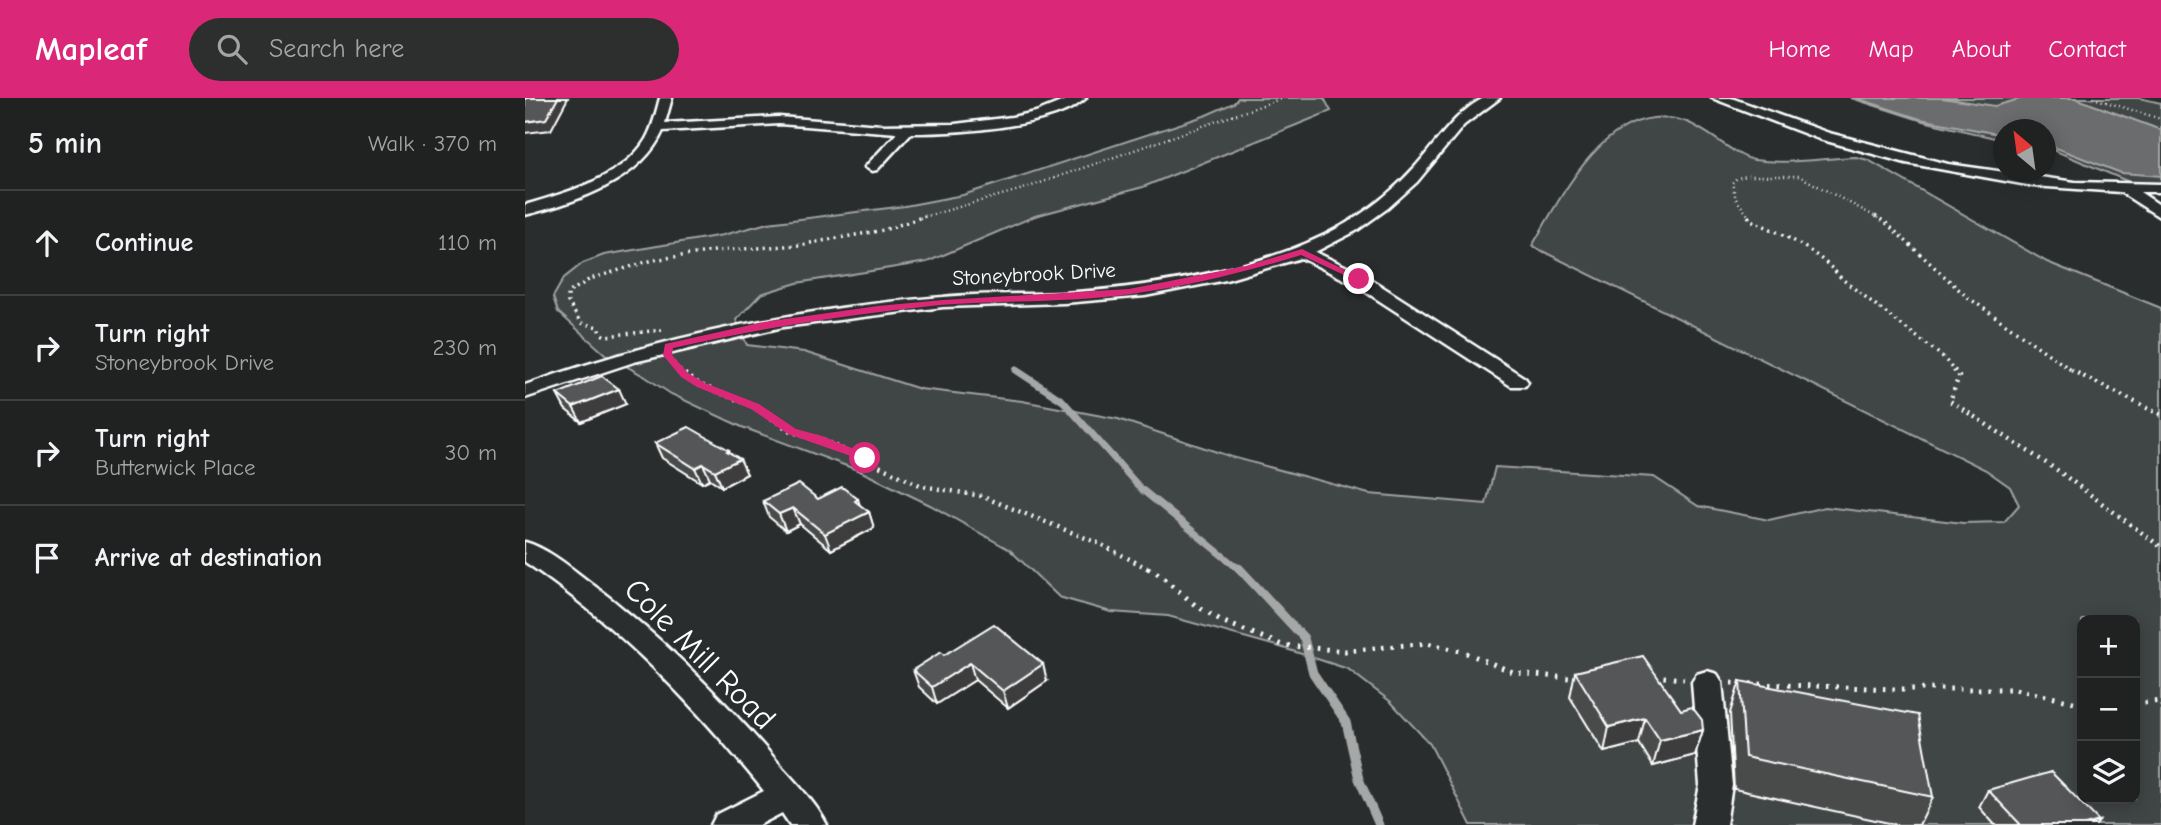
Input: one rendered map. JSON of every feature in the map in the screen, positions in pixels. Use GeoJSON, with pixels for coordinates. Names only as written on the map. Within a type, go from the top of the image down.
{"type":"FeatureCollection","features":[{"type":"Feature","properties":{"kind":"street"},"geometry":{"type":"LineString","coordinates":[[525,211],[613,175],[641,155],[657,128],[666,98]]}},
{"type":"Feature","properties":{"kind":"street"},"geometry":{"type":"LineString","coordinates":[[657,128],[779,121],[908,129],[968,125],[1025,117],[1063,107],[1080,98]]}},
{"type":"Feature","properties":{"kind":"street","name":"Stoneybrook Drive"},"geometry":{"type":"LineString","coordinates":[[525,392],[579,372],[668,346],[764,325],[900,306],[1129,292],[1237,271],[1302,252],[1370,215],[1391,199],[1473,110],[1494,98]]}},
{"type":"Feature","properties":{"kind":"street"},"geometry":{"type":"LineString","coordinates":[[1718,98],[1825,136],[1942,168],[2006,178],[2123,188],[2161,188]]}},
{"type":"Feature","properties":{"kind":"street"},"geometry":{"type":"LineString","coordinates":[[872,167],[908,129]]}},
{"type":"Feature","properties":{"kind":"street"},"geometry":{"type":"LineString","coordinates":[[2123,188],[2161,214]]}},
{"type":"Feature","properties":{"kind":"street"},"geometry":{"type":"LineString","coordinates":[[1302,252],[1359,279],[1518,382]]}},
{"type":"Feature","properties":{"kind":"street","name":"Cole Mill Road"},"geometry":{"type":"LineString","coordinates":[[525,550],[617,616],[656,652],[723,720],[810,825]]}},
{"type":"Feature","properties":{"kind":"street"},"geometry":{"type":"LineString","coordinates":[[1707,682],[1716,785],[1709,825]]}},
{"type":"Feature","properties":{"kind":"street"},"geometry":{"type":"LineString","coordinates":[[728,825],[787,795]]}},
{"type":"Feature","properties":{"kind":"path"},"geometry":{"type":"LineString","coordinates":[[1283,98],[1023,189],[953,207],[884,230],[799,246],[715,251],[653,260],[590,279],[572,288],[568,293],[568,302],[582,323],[598,327],[600,333],[605,336],[653,330],[672,332],[667,355],[684,375],[701,385],[755,407],[792,432],[818,439],[865,458],[922,486],[981,496],[1023,515],[1056,524],[1159,575],[1195,605],[1224,622],[1282,645],[1314,649]]}},
{"type":"Feature","properties":{"kind":"path"},"geometry":{"type":"LineString","coordinates":[[2093,98],[2161,119]]}},
{"type":"Feature","properties":{"kind":"path"},"geometry":{"type":"LineString","coordinates":[[2161,415],[2069,369],[1966,296],[1885,222],[1840,196],[1799,176],[1748,176],[1732,183],[1736,199],[1751,220],[1795,239],[1943,357],[1959,376],[1950,394],[1950,401],[2057,470],[2161,547]]}},
{"type":"Feature","properties":{"kind":"path"},"geometry":{"type":"LineString","coordinates":[[2140,703],[2161,701]]}},
{"type":"Feature","properties":{"kind":"shaded area"},"geometry":{"type":"Polygon","coordinates":[[[1238,98],[1324,98],[1331,111],[1143,187],[1035,216],[927,262],[797,283],[761,294],[736,320],[747,345],[804,352],[920,389],[1022,401],[1118,419],[1232,457],[1369,494],[1486,504],[1495,467],[1654,477],[1698,506],[1769,520],[1825,507],[1963,523],[2004,522],[2019,505],[2010,487],[1986,470],[1532,246],[1558,201],[1591,155],[1611,137],[1633,124],[1657,118],[1684,121],[1754,160],[1792,162],[1856,157],[1868,160],[2047,262],[2161,308],[2161,825],[1471,825],[1430,744],[1391,702],[1348,669],[1168,616],[1111,612],[1059,597],[1010,550],[930,505],[860,471],[742,427],[671,394],[606,355],[558,312],[553,297],[564,278],[583,263],[604,255],[723,235],[768,223],[905,206],[963,195],[1204,116],[1234,103],[1238,98]]]}},
{"type":"Feature","properties":{"kind":"shaded area"},"geometry":{"type":"Polygon","coordinates":[[[1851,98],[2139,98],[2161,103],[2161,183],[2134,184],[2056,151],[2056,119],[1993,119],[1993,138],[1923,121],[1851,98]]]}},
{"type":"Feature","properties":{"kind":"shaded area"},"geometry":{"type":"Polygon","coordinates":[[[1856,98],[1942,98],[1995,106],[2023,98],[2075,98],[2161,130],[2161,176],[2121,173],[2056,148],[2056,119],[1993,119],[1993,133],[1920,119],[1856,98]]]}},
{"type":"Feature","properties":{"kind":"building"},"geometry":{"type":"Polygon","coordinates":[[[525,98],[558,98],[546,119],[525,122],[525,98]]]}},
{"type":"Feature","properties":{"kind":"building"},"geometry":{"type":"Polygon","coordinates":[[[602,376],[619,389],[573,407],[557,394],[602,376]]]}},
{"type":"Feature","properties":{"kind":"building"},"geometry":{"type":"Polygon","coordinates":[[[689,427],[740,459],[715,471],[703,464],[695,468],[655,443],[689,427]]]}},
{"type":"Feature","properties":{"kind":"building"},"geometry":{"type":"Polygon","coordinates":[[[799,484],[818,499],[842,487],[869,512],[825,534],[793,508],[779,514],[763,501],[799,484]]]}},
{"type":"Feature","properties":{"kind":"building"},"geometry":{"type":"Polygon","coordinates":[[[994,624],[1043,664],[1003,691],[970,663],[932,687],[913,670],[941,652],[944,655],[994,624]]]}},
{"type":"Feature","properties":{"kind":"building"},"geometry":{"type":"Polygon","coordinates":[[[1643,656],[1681,710],[1692,707],[1702,720],[1703,730],[1660,740],[1645,718],[1609,727],[1575,672],[1643,656]]]}},
{"type":"Feature","properties":{"kind":"building"},"geometry":{"type":"Polygon","coordinates":[[[1740,681],[1918,715],[1933,797],[1745,757],[1740,681]]]}},
{"type":"Feature","properties":{"kind":"building"},"geometry":{"type":"Polygon","coordinates":[[[2051,772],[2077,799],[2077,804],[2082,804],[2099,821],[2085,825],[2021,825],[1988,790],[2051,772]]]}},
{"type":"Feature","properties":{"kind":"waterway"},"geometry":{"type":"LineString","coordinates":[[1018,372],[1016,370],[1063,401],[1140,488],[1240,570]]}},
{"type":"Feature","properties":{"kind":"waterway"},"geometry":{"type":"LineString","coordinates":[[1239,568],[1304,638],[1313,673],[1346,722],[1359,779],[1379,825]]}},
{"type":"Feature","properties":{"kind":"route"},"geometry":{"type":"LineString","coordinates":[[865,458],[818,439],[792,432],[755,407],[701,385],[684,375],[672,361],[667,355],[668,346],[764,325],[878,309],[943,302],[1064,298],[1129,292],[1248,269],[1302,252],[1359,279]]}}]}
